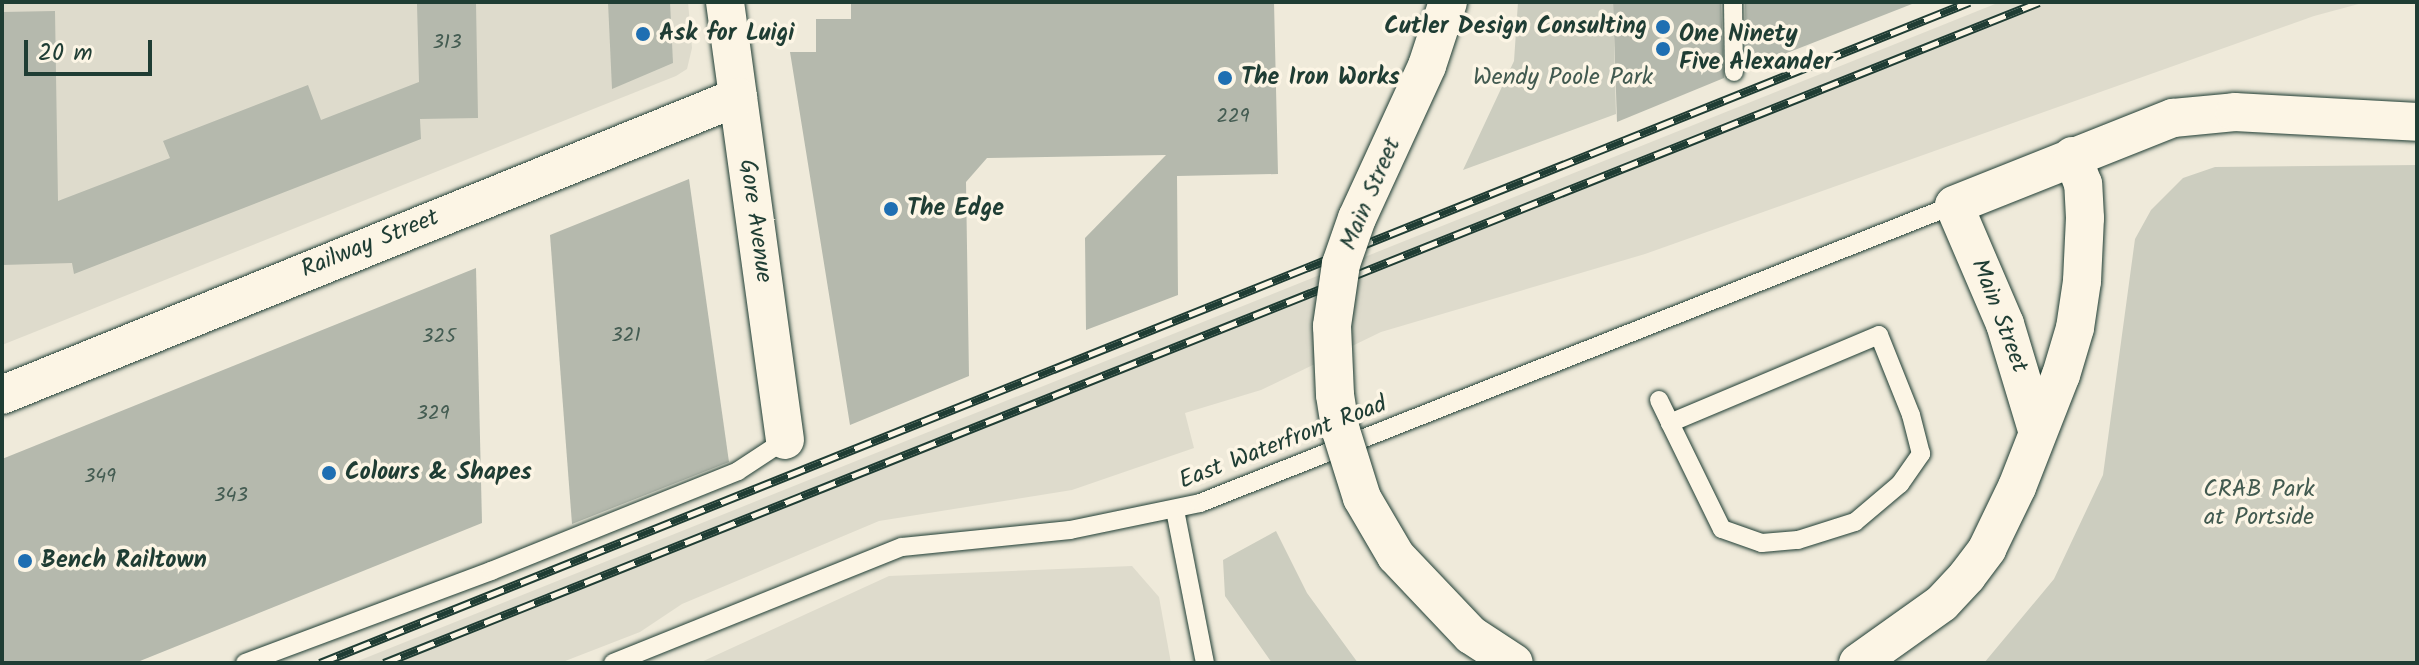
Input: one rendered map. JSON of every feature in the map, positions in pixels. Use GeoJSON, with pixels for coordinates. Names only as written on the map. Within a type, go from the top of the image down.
{"type":"FeatureCollection","features":[{"type":"Feature","properties":{"kind":"street","name":"Gore Avenue"},"geometry":{"type":"LineString","coordinates":[[725,2],[785,440]]}},
{"type":"Feature","properties":{"kind":"street","name":"Main Street"},"geometry":{"type":"LineString","coordinates":[[1448,2],[1427,66],[1357,218],[1341,264],[1332,326],[1335,395],[1351,468],[1373,518],[1396,556],[1471,635],[1514,663]]}},
{"type":"Feature","properties":{"kind":"street","name":"Railway Street"},"geometry":{"type":"LineString","coordinates":[[2,395],[738,97]]}},
{"type":"Feature","properties":{"kind":"street"},"geometry":{"type":"LineString","coordinates":[[1954,205],[2173,118],[2235,112],[2417,122]]}},
{"type":"Feature","properties":{"kind":"street","name":"Main Street"},"geometry":{"type":"LineString","coordinates":[[1858,663],[1942,603],[1967,576],[2002,519],[2061,375],[2075,328],[2082,281],[2083,184],[2072,156]]}},
{"type":"Feature","properties":{"kind":"street","name":"Main Street"},"geometry":{"type":"LineString","coordinates":[[1954,205],[2005,324],[2037,430]]}},
{"type":"Feature","properties":{"kind":"lane"},"geometry":{"type":"LineString","coordinates":[[1733,2],[1734,72]]}},
{"type":"Feature","properties":{"kind":"lane","name":"East Waterfront Road"},"geometry":{"type":"LineString","coordinates":[[613,663],[902,547],[1070,530],[1175,510],[1954,205]]}},
{"type":"Feature","properties":{"kind":"lane"},"geometry":{"type":"LineString","coordinates":[[1659,400],[1670,423],[1722,529],[1762,543],[1798,540],[1855,522],[1900,484],[1921,454],[1911,415],[1879,335],[1670,423]]}},
{"type":"Feature","properties":{"kind":"lane"},"geometry":{"type":"LineString","coordinates":[[245,663],[491,571],[738,471],[785,440]]}},
{"type":"Feature","properties":{"kind":"lane"},"geometry":{"type":"LineString","coordinates":[[1175,510],[1205,663]]}},
{"type":"Feature","properties":{"kind":"shaded area"},"geometry":{"type":"Polygon","coordinates":[[[2,2],[688,2],[692,48],[687,69],[676,76],[2,345],[2,2]]]}},
{"type":"Feature","properties":{"kind":"shaded area"},"geometry":{"type":"Polygon","coordinates":[[[2000,2],[2366,2],[2314,16],[1645,254],[1381,332],[1261,390],[1185,413],[1194,448],[1072,490],[879,521],[682,604],[640,632],[560,663],[353,663],[2000,2]]]}},
{"type":"Feature","properties":{"kind":"shaded area"},"geometry":{"type":"Polygon","coordinates":[[[1132,566],[1159,597],[1171,663],[699,663],[889,576],[1132,566]]]}},
{"type":"Feature","properties":{"kind":"green space","name":"Wendy Poole Park"},"geometry":{"type":"Polygon","coordinates":[[[1518,2],[1613,2],[1616,114],[1463,170],[1514,61],[1518,2]]]}},
{"type":"Feature","properties":{"kind":"green space","name":"CRAB Park at Portside"},"geometry":{"type":"Polygon","coordinates":[[[2417,165],[2417,663],[1984,663],[2054,579],[2103,475],[2135,239],[2151,210],[2183,178],[2215,167],[2417,165]]]}},
{"type":"Feature","properties":{"kind":"green space"},"geometry":{"type":"Polygon","coordinates":[[[1276,531],[1307,593],[1358,663],[1272,663],[1225,596],[1223,560],[1276,531]]]}},
{"type":"Feature","properties":{"kind":"building"},"geometry":{"type":"Polygon","coordinates":[[[608,2],[670,2],[673,63],[612,89],[608,2]]]}},
{"type":"Feature","properties":{"kind":"building","name":"The Edge"},"geometry":{"type":"Polygon","coordinates":[[[851,2],[1274,2],[1278,174],[1177,176],[1178,295],[1086,330],[1085,238],[1166,155],[987,158],[966,182],[969,376],[850,425],[790,52],[816,52],[816,19],[851,19],[851,2]]]}},
{"type":"Feature","properties":{"kind":"building","name":"One Ninety Five Alexander"},"geometry":{"type":"Polygon","coordinates":[[[1613,2],[1721,2],[1724,78],[1617,122],[1613,2]]]}},
{"type":"Feature","properties":{"kind":"building"},"geometry":{"type":"Polygon","coordinates":[[[1745,2],[1912,2],[1912,4],[1746,69],[1745,2]]]}},
{"type":"Feature","properties":{"kind":"building"},"geometry":{"type":"Polygon","coordinates":[[[476,3],[478,118],[420,119],[421,139],[74,274],[72,263],[2,265],[2,12],[55,11],[58,201],[170,158],[163,141],[308,85],[321,120],[419,82],[417,4],[476,3]]]}},
{"type":"Feature","properties":{"kind":"building"},"geometry":{"type":"Polygon","coordinates":[[[689,179],[729,462],[572,524],[550,235],[689,179]]]}},
{"type":"Feature","properties":{"kind":"building"},"geometry":{"type":"Polygon","coordinates":[[[476,268],[482,523],[135,663],[2,663],[2,459],[476,268]]]}},
{"type":"Feature","properties":{"kind":"railway"},"geometry":{"type":"LineString","coordinates":[[320,663],[1969,2]]}},
{"type":"Feature","properties":{"kind":"railway"},"geometry":{"type":"LineString","coordinates":[[384,663],[2039,2]]}},
{"type":"Feature","properties":{"kind":"place","name":"Cutler Design Consulting"},"geometry":{"type":"Point","coordinates":[1663,27]}},
{"type":"Feature","properties":{"kind":"place","name":"Ask for Luigi"},"geometry":{"type":"Point","coordinates":[643,34]}},
{"type":"Feature","properties":{"kind":"place","name":"One Ninety Five Alexander"},"geometry":{"type":"Point","coordinates":[1663,49]}},
{"type":"Feature","properties":{"kind":"place","name":"The Iron Works"},"geometry":{"type":"Point","coordinates":[1225,78]}},
{"type":"Feature","properties":{"kind":"place","name":"The Edge"},"geometry":{"type":"Point","coordinates":[891,209]}},
{"type":"Feature","properties":{"kind":"place","name":"Colours & Shapes"},"geometry":{"type":"Point","coordinates":[329,473]}},
{"type":"Feature","properties":{"kind":"place","name":"Bench Railtown"},"geometry":{"type":"Point","coordinates":[25,561]}}]}
